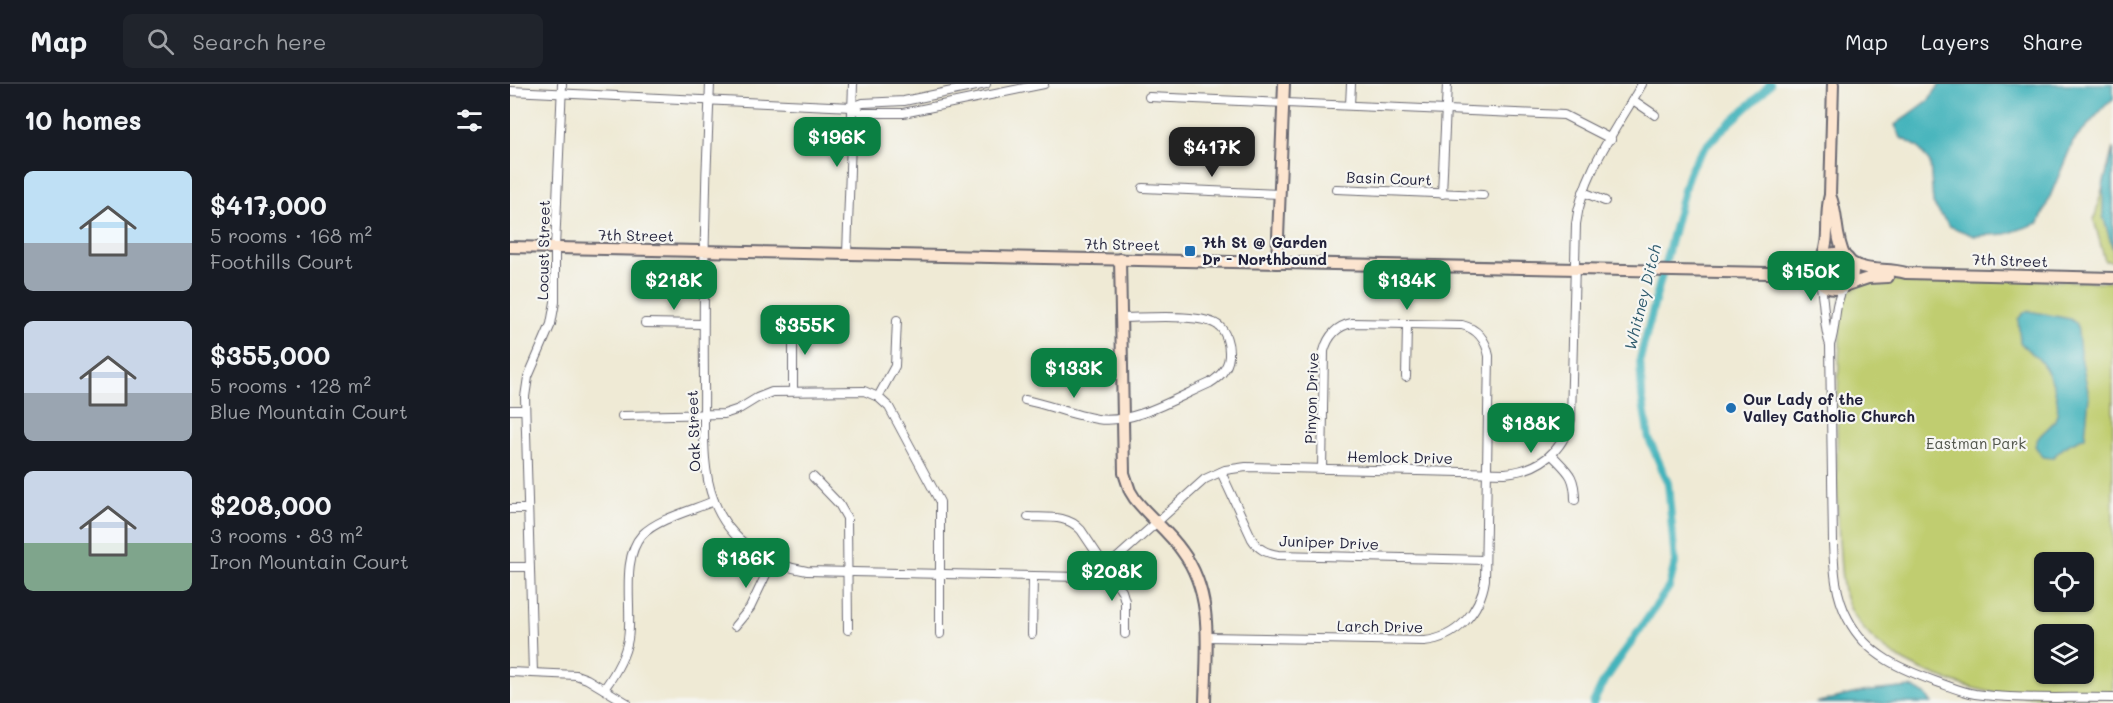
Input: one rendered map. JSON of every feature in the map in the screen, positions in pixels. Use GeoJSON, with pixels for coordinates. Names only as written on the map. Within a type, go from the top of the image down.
{"type":"FeatureCollection","features":[{"type":"Feature","properties":{"kind":"street","name":"Locust Street"},"geometry":{"type":"LineString","coordinates":[[533,673],[525,387],[554,314],[562,84]]}},
{"type":"Feature","properties":{"kind":"street","name":"Oak Street"},"geometry":{"type":"LineString","coordinates":[[710,84],[704,252],[706,472],[714,501],[733,532],[753,550],[772,562],[807,571],[1082,577],[1107,567],[1157,523]]}},
{"type":"Feature","properties":{"kind":"street"},"geometry":{"type":"LineString","coordinates":[[847,254],[853,84]]}},
{"type":"Feature","properties":{"kind":"street"},"geometry":{"type":"LineString","coordinates":[[510,91],[852,106],[862,103],[904,101],[986,84]]}},
{"type":"Feature","properties":{"kind":"street"},"geometry":{"type":"LineString","coordinates":[[852,106],[861,113],[910,112],[1044,84]]}},
{"type":"Feature","properties":{"kind":"street"},"geometry":{"type":"LineString","coordinates":[[1276,262],[1284,84]]}},
{"type":"Feature","properties":{"kind":"street"},"geometry":{"type":"LineString","coordinates":[[1350,105],[1351,84]]}},
{"type":"Feature","properties":{"kind":"street","name":"Basin Court"},"geometry":{"type":"LineString","coordinates":[[1442,194],[1447,84]]}},
{"type":"Feature","properties":{"kind":"street"},"geometry":{"type":"LineString","coordinates":[[1575,500],[1573,478],[1552,455],[1563,440],[1571,419],[1575,224],[1583,192],[1642,84]]}},
{"type":"Feature","properties":{"kind":"street"},"geometry":{"type":"LineString","coordinates":[[1833,84],[1827,243],[1816,272],[1824,301],[1826,333],[1830,345],[1834,574],[1844,611],[1858,635],[1884,660],[1921,677],[1968,693],[2016,697],[2113,698]]}},
{"type":"Feature","properties":{"kind":"street"},"geometry":{"type":"LineString","coordinates":[[1149,97],[1564,115],[1611,139]]}},
{"type":"Feature","properties":{"kind":"street"},"geometry":{"type":"LineString","coordinates":[[1633,100],[1655,115]]}},
{"type":"Feature","properties":{"kind":"street"},"geometry":{"type":"LineString","coordinates":[[1143,188],[1279,194]]}},
{"type":"Feature","properties":{"kind":"street","name":"Basin Court"},"geometry":{"type":"LineString","coordinates":[[1336,189],[1483,195]]}},
{"type":"Feature","properties":{"kind":"street"},"geometry":{"type":"LineString","coordinates":[[1583,192],[1605,201]]}},
{"type":"Feature","properties":{"kind":"street"},"geometry":{"type":"LineString","coordinates":[[1830,195],[1835,207],[1836,229],[1852,277],[1845,286],[1836,307],[1834,333],[1830,345]]}},
{"type":"Feature","properties":{"kind":"street","name":"7th Street"},"geometry":{"type":"LineString","coordinates":[[510,248],[1673,270],[1768,273],[1779,276],[1800,276],[1820,281]]}},
{"type":"Feature","properties":{"kind":"street"},"geometry":{"type":"LineString","coordinates":[[1821,259],[1833,253],[1848,260]]}},
{"type":"Feature","properties":{"kind":"street"},"geometry":{"type":"LineString","coordinates":[[1120,259],[1126,481],[1135,499],[1181,548],[1196,574],[1204,602],[1205,703]]}},
{"type":"Feature","properties":{"kind":"street","name":"7th Street"},"geometry":{"type":"LineString","coordinates":[[1768,273],[1821,259]]}},
{"type":"Feature","properties":{"kind":"street","name":"7th Street"},"geometry":{"type":"LineString","coordinates":[[1848,260],[1863,268],[1897,270],[1906,273],[2113,278]]}},
{"type":"Feature","properties":{"kind":"street","name":"7th Street"},"geometry":{"type":"LineString","coordinates":[[1845,286],[1868,278],[1898,276],[1906,273]]}},
{"type":"Feature","properties":{"kind":"street"},"geometry":{"type":"LineString","coordinates":[[1820,281],[1829,289],[1839,289],[1845,286]]}},
{"type":"Feature","properties":{"kind":"street"},"geometry":{"type":"LineString","coordinates":[[793,391],[793,343],[801,318]]}},
{"type":"Feature","properties":{"kind":"street"},"geometry":{"type":"LineString","coordinates":[[1025,400],[1097,419],[1123,417],[1139,414],[1210,383],[1226,368],[1229,355],[1228,343],[1224,331],[1219,326],[1204,319],[1121,318]]}},
{"type":"Feature","properties":{"kind":"street"},"geometry":{"type":"LineString","coordinates":[[878,397],[895,366],[897,320]]}},
{"type":"Feature","properties":{"kind":"street"},"geometry":{"type":"LineString","coordinates":[[645,323],[704,324]]}},
{"type":"Feature","properties":{"kind":"street","name":"Pinyon Drive"},"geometry":{"type":"LineString","coordinates":[[1322,469],[1324,351],[1328,340],[1335,331],[1348,324],[1407,324],[1467,327],[1478,333],[1486,345],[1489,356],[1486,472]]}},
{"type":"Feature","properties":{"kind":"street"},"geometry":{"type":"LineString","coordinates":[[1406,377],[1407,324]]}},
{"type":"Feature","properties":{"kind":"street"},"geometry":{"type":"LineString","coordinates":[[622,416],[733,412],[767,393],[793,391],[861,391],[878,397],[893,412],[939,497],[941,511],[940,634]]}},
{"type":"Feature","properties":{"kind":"street"},"geometry":{"type":"LineString","coordinates":[[510,410],[525,410]]}},
{"type":"Feature","properties":{"kind":"street","name":"Hemlock Drive"},"geometry":{"type":"LineString","coordinates":[[1157,523],[1205,479],[1221,472],[1246,468],[1486,472],[1525,470],[1552,455]]}},
{"type":"Feature","properties":{"kind":"street","name":"Juniper Drive"},"geometry":{"type":"LineString","coordinates":[[1221,472],[1252,539],[1256,545],[1268,553],[1485,560]]}},
{"type":"Feature","properties":{"kind":"street","name":"Larch Drive"},"geometry":{"type":"LineString","coordinates":[[1206,637],[1424,641],[1438,638],[1465,622],[1476,608],[1483,590],[1486,472]]}},
{"type":"Feature","properties":{"kind":"street"},"geometry":{"type":"LineString","coordinates":[[813,477],[839,504],[847,518],[848,630]]}},
{"type":"Feature","properties":{"kind":"street"},"geometry":{"type":"LineString","coordinates":[[604,689],[618,668],[628,639],[630,562],[638,541],[644,533],[662,523],[714,501]]}},
{"type":"Feature","properties":{"kind":"street"},"geometry":{"type":"LineString","coordinates":[[510,509],[528,509]]}},
{"type":"Feature","properties":{"kind":"street"},"geometry":{"type":"LineString","coordinates":[[1028,517],[1065,519],[1074,523],[1122,591],[1125,601],[1125,634]]}},
{"type":"Feature","properties":{"kind":"street"},"geometry":{"type":"LineString","coordinates":[[735,626],[750,608],[772,562]]}},
{"type":"Feature","properties":{"kind":"street"},"geometry":{"type":"LineString","coordinates":[[510,567],[529,567]]}},
{"type":"Feature","properties":{"kind":"street"},"geometry":{"type":"LineString","coordinates":[[1032,634],[1033,576]]}},
{"type":"Feature","properties":{"kind":"street"},"geometry":{"type":"LineString","coordinates":[[510,672],[576,675],[627,703]]}},
{"type":"Feature","properties":{"kind":"green space"},"geometry":{"type":"Polygon","coordinates":[[[2113,148],[2113,261],[2105,261],[2094,220],[2113,148]]]}},
{"type":"Feature","properties":{"kind":"green space","name":"Eastman Park"},"geometry":{"type":"Polygon","coordinates":[[[1993,279],[2113,282],[2113,697],[2010,695],[1977,689],[1940,677],[1904,661],[1873,639],[1860,624],[1847,600],[1843,584],[1839,541],[1837,477],[1842,285],[1847,280],[1993,279]]]}},
{"type":"Feature","properties":{"kind":"water"},"geometry":{"type":"Polygon","coordinates":[[[1940,84],[2113,84],[2113,100],[2073,142],[2039,223],[2006,234],[1974,236],[1949,226],[1933,204],[1930,163],[1918,147],[1901,138],[1895,125],[1929,100],[1940,84]]]}},
{"type":"Feature","properties":{"kind":"water"},"geometry":{"type":"Polygon","coordinates":[[[2113,149],[2113,250],[2103,216],[2103,186],[2113,149]]]}},
{"type":"Feature","properties":{"kind":"water"},"geometry":{"type":"Polygon","coordinates":[[[2029,311],[2070,319],[2077,324],[2089,396],[2085,437],[2067,445],[2052,458],[2043,457],[2035,446],[2038,438],[2055,420],[2058,406],[2055,390],[2045,368],[2039,359],[2020,342],[2018,319],[2029,311]]]}},
{"type":"Feature","properties":{"kind":"water"},"geometry":{"type":"Polygon","coordinates":[[[1911,687],[1925,694],[1932,703],[1815,703],[1861,692],[1911,687]]]}},
{"type":"Feature","properties":{"kind":"waterway","name":"Whitney Ditch"},"geometry":{"type":"LineString","coordinates":[[1593,703],[1603,683],[1669,587],[1675,563],[1668,483],[1649,439],[1642,396],[1640,359],[1686,183],[1701,152],[1770,84]]}},
{"type":"Feature","properties":{"kind":"place","name":"7th St @ Garden Dr - Northbound"},"geometry":{"type":"Point","coordinates":[1190,251]}},
{"type":"Feature","properties":{"kind":"place","name":"Our Lady of the Valley Catholic Church"},"geometry":{"type":"Point","coordinates":[1731,408]}}]}
